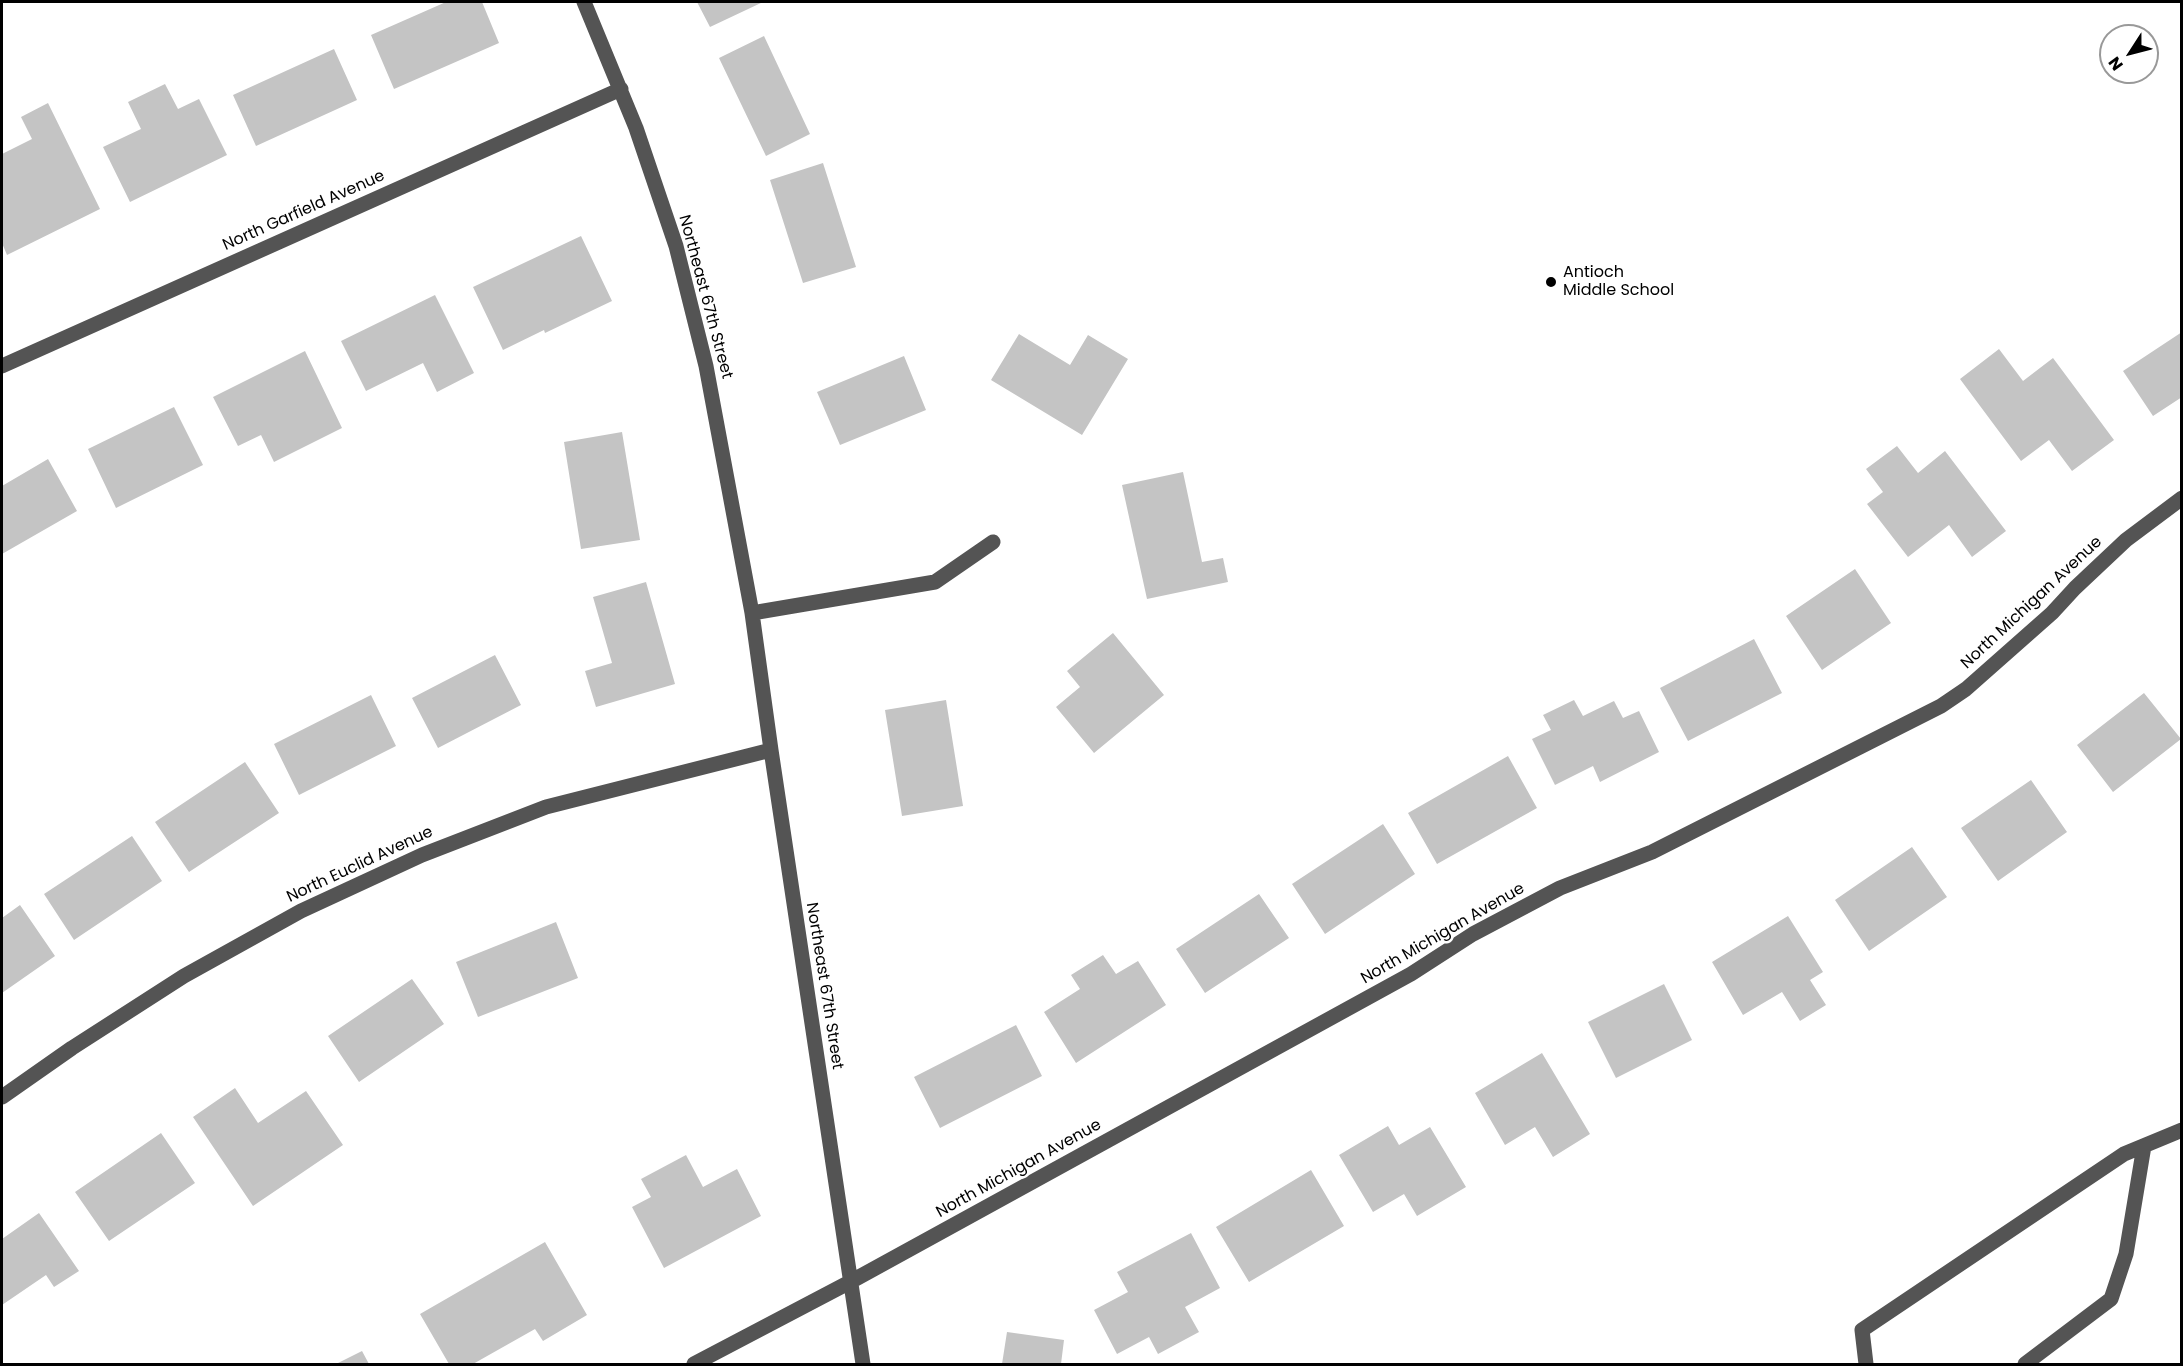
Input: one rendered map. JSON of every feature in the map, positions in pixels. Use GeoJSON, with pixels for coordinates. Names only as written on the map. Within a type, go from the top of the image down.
{"type":"FeatureCollection","features":[{"type":"Feature","properties":{"kind":"street","name":"Northeast 67th Street"},"geometry":{"type":"LineString","coordinates":[[584,2],[621,88],[676,246],[704,356],[752,613],[863,1365]]}},
{"type":"Feature","properties":{"kind":"street","name":"North Garfield Avenue"},"geometry":{"type":"LineString","coordinates":[[2,366],[621,88]]}},
{"type":"Feature","properties":{"kind":"street","name":"North Michigan Avenue"},"geometry":{"type":"LineString","coordinates":[[694,1365],[850,1282],[1411,974],[1473,934],[1560,888],[1652,852],[1941,706],[1966,689],[2052,613],[2074,588],[2126,540],[2181,498]]}},
{"type":"Feature","properties":{"kind":"street"},"geometry":{"type":"LineString","coordinates":[[752,613],[935,582],[993,542]]}},
{"type":"Feature","properties":{"kind":"street","name":"North Euclid Avenue"},"geometry":{"type":"LineString","coordinates":[[2,1098],[72,1048],[184,976],[301,911],[422,855],[546,807],[771,750]]}},
{"type":"Feature","properties":{"kind":"street"},"geometry":{"type":"LineString","coordinates":[[1866,1365],[1862,1330],[2124,1154],[2181,1130]]}},
{"type":"Feature","properties":{"kind":"street"},"geometry":{"type":"LineString","coordinates":[[2025,1365],[2111,1299],[2126,1254],[2144,1146]]}},
{"type":"Feature","properties":{"kind":"building"},"geometry":{"type":"Polygon","coordinates":[[[446,2],[482,2],[499,43],[394,89],[371,35],[446,2]]]}},
{"type":"Feature","properties":{"kind":"building"},"geometry":{"type":"Polygon","coordinates":[[[697,2],[763,2],[710,27],[697,2]]]}},
{"type":"Feature","properties":{"kind":"building"},"geometry":{"type":"Polygon","coordinates":[[[764,36],[810,134],[766,156],[719,58],[764,36]]]}},
{"type":"Feature","properties":{"kind":"building"},"geometry":{"type":"Polygon","coordinates":[[[334,49],[357,100],[256,146],[233,95],[334,49]]]}},
{"type":"Feature","properties":{"kind":"building"},"geometry":{"type":"Polygon","coordinates":[[[165,84],[178,109],[199,99],[227,155],[130,202],[103,147],[141,129],[128,102],[165,84]]]}},
{"type":"Feature","properties":{"kind":"building"},"geometry":{"type":"Polygon","coordinates":[[[48,103],[100,209],[7,255],[2,243],[2,154],[32,139],[21,117],[48,103]]]}},
{"type":"Feature","properties":{"kind":"building"},"geometry":{"type":"Polygon","coordinates":[[[823,163],[856,267],[803,283],[770,180],[823,163]]]}},
{"type":"Feature","properties":{"kind":"building"},"geometry":{"type":"Polygon","coordinates":[[[581,236],[612,301],[503,350],[473,287],[581,236]]]}},
{"type":"Feature","properties":{"kind":"building"},"geometry":{"type":"Polygon","coordinates":[[[435,295],[474,373],[437,392],[423,363],[366,391],[341,341],[435,295]]]}},
{"type":"Feature","properties":{"kind":"building"},"geometry":{"type":"Polygon","coordinates":[[[2182,332],[2182,397],[2153,416],[2123,371],[2182,332]]]}},
{"type":"Feature","properties":{"kind":"building"},"geometry":{"type":"Polygon","coordinates":[[[1019,334],[1070,365],[1088,335],[1128,359],[1082,435],[991,380],[1019,334]]]}},
{"type":"Feature","properties":{"kind":"building"},"geometry":{"type":"Polygon","coordinates":[[[1999,349],[2023,381],[2053,358],[2114,440],[2072,471],[2049,440],[2021,461],[1960,379],[1999,349]]]}},
{"type":"Feature","properties":{"kind":"building"},"geometry":{"type":"Polygon","coordinates":[[[305,351],[342,428],[274,462],[261,435],[238,446],[213,397],[305,351]]]}},
{"type":"Feature","properties":{"kind":"building"},"geometry":{"type":"Polygon","coordinates":[[[904,356],[926,410],[840,445],[817,392],[904,356]]]}},
{"type":"Feature","properties":{"kind":"building"},"geometry":{"type":"Polygon","coordinates":[[[174,407],[203,465],[116,508],[88,449],[174,407]]]}},
{"type":"Feature","properties":{"kind":"building"},"geometry":{"type":"Polygon","coordinates":[[[622,432],[640,540],[581,549],[564,442],[622,432]]]}},
{"type":"Feature","properties":{"kind":"building"},"geometry":{"type":"Polygon","coordinates":[[[1897,446],[1918,473],[1945,451],[2006,531],[1972,557],[1949,525],[1908,557],[1867,504],[1883,492],[1866,469],[1897,446]]]}},
{"type":"Feature","properties":{"kind":"building"},"geometry":{"type":"Polygon","coordinates":[[[48,459],[77,511],[2,554],[2,486],[48,459]]]}},
{"type":"Feature","properties":{"kind":"building"},"geometry":{"type":"Polygon","coordinates":[[[1183,472],[1202,562],[1223,558],[1228,582],[1147,599],[1122,485],[1183,472]]]}},
{"type":"Feature","properties":{"kind":"building"},"geometry":{"type":"Polygon","coordinates":[[[1855,569],[1891,623],[1822,670],[1786,616],[1855,569]]]}},
{"type":"Feature","properties":{"kind":"building"},"geometry":{"type":"Polygon","coordinates":[[[646,582],[675,684],[596,707],[585,671],[612,663],[593,597],[646,582]]]}},
{"type":"Feature","properties":{"kind":"building"},"geometry":{"type":"Polygon","coordinates":[[[1113,633],[1164,695],[1094,753],[1056,707],[1080,687],[1067,671],[1113,633]]]}},
{"type":"Feature","properties":{"kind":"building"},"geometry":{"type":"Polygon","coordinates":[[[1754,639],[1782,693],[1688,741],[1660,688],[1754,639]]]}},
{"type":"Feature","properties":{"kind":"building"},"geometry":{"type":"Polygon","coordinates":[[[495,655],[521,705],[438,748],[412,698],[495,655]]]}},
{"type":"Feature","properties":{"kind":"building"},"geometry":{"type":"Polygon","coordinates":[[[2144,693],[2181,739],[2113,792],[2077,745],[2144,693]]]}},
{"type":"Feature","properties":{"kind":"building"},"geometry":{"type":"Polygon","coordinates":[[[371,695],[396,746],[299,795],[274,744],[371,695]]]}},
{"type":"Feature","properties":{"kind":"building"},"geometry":{"type":"Polygon","coordinates":[[[946,700],[963,806],[902,816],[885,710],[946,700]]]}},
{"type":"Feature","properties":{"kind":"building"},"geometry":{"type":"Polygon","coordinates":[[[1574,700],[1583,716],[1614,701],[1623,718],[1639,711],[1659,752],[1600,782],[1593,766],[1555,785],[1532,739],[1551,730],[1543,715],[1574,700]]]}},
{"type":"Feature","properties":{"kind":"building"},"geometry":{"type":"Polygon","coordinates":[[[1508,756],[1537,808],[1437,864],[1408,813],[1508,756]]]}},
{"type":"Feature","properties":{"kind":"building"},"geometry":{"type":"Polygon","coordinates":[[[245,762],[279,813],[189,872],[155,822],[245,762]]]}},
{"type":"Feature","properties":{"kind":"building"},"geometry":{"type":"Polygon","coordinates":[[[2031,780],[2067,832],[1998,881],[1961,828],[2031,780]]]}},
{"type":"Feature","properties":{"kind":"building"},"geometry":{"type":"Polygon","coordinates":[[[1383,824],[1415,874],[1325,934],[1292,884],[1383,824]]]}},
{"type":"Feature","properties":{"kind":"building"},"geometry":{"type":"Polygon","coordinates":[[[132,836],[162,881],[74,940],[44,894],[132,836]]]}},
{"type":"Feature","properties":{"kind":"building"},"geometry":{"type":"Polygon","coordinates":[[[1912,847],[1947,897],[1869,951],[1835,900],[1912,847]]]}},
{"type":"Feature","properties":{"kind":"building"},"geometry":{"type":"Polygon","coordinates":[[[1259,894],[1289,938],[1205,993],[1176,949],[1259,894]]]}},
{"type":"Feature","properties":{"kind":"building"},"geometry":{"type":"Polygon","coordinates":[[[20,905],[55,956],[2,993],[2,918],[20,905]]]}},
{"type":"Feature","properties":{"kind":"building"},"geometry":{"type":"Polygon","coordinates":[[[1788,916],[1823,972],[1810,980],[1826,1005],[1800,1021],[1782,992],[1743,1015],[1712,962],[1788,916]]]}},
{"type":"Feature","properties":{"kind":"building"},"geometry":{"type":"Polygon","coordinates":[[[556,922],[578,978],[478,1017],[456,962],[556,922]]]}},
{"type":"Feature","properties":{"kind":"building"},"geometry":{"type":"Polygon","coordinates":[[[1103,955],[1116,974],[1138,961],[1166,1005],[1076,1063],[1044,1012],[1080,989],[1071,975],[1103,955]]]}},
{"type":"Feature","properties":{"kind":"building"},"geometry":{"type":"Polygon","coordinates":[[[412,979],[444,1024],[359,1082],[328,1036],[412,979]]]}},
{"type":"Feature","properties":{"kind":"building"},"geometry":{"type":"Polygon","coordinates":[[[1664,984],[1692,1040],[1616,1078],[1588,1022],[1664,984]]]}},
{"type":"Feature","properties":{"kind":"building"},"geometry":{"type":"Polygon","coordinates":[[[1016,1025],[1042,1076],[940,1128],[914,1077],[1016,1025]]]}},
{"type":"Feature","properties":{"kind":"building"},"geometry":{"type":"Polygon","coordinates":[[[1542,1053],[1590,1134],[1553,1157],[1535,1127],[1505,1145],[1475,1093],[1542,1053]]]}},
{"type":"Feature","properties":{"kind":"building"},"geometry":{"type":"Polygon","coordinates":[[[235,1088],[258,1123],[306,1091],[343,1145],[253,1206],[193,1117],[235,1088]]]}},
{"type":"Feature","properties":{"kind":"building"},"geometry":{"type":"Polygon","coordinates":[[[1388,1126],[1399,1145],[1430,1127],[1466,1187],[1417,1216],[1404,1194],[1373,1212],[1339,1155],[1388,1126]]]}},
{"type":"Feature","properties":{"kind":"building"},"geometry":{"type":"Polygon","coordinates":[[[161,1133],[195,1183],[109,1241],[75,1192],[161,1133]]]}},
{"type":"Feature","properties":{"kind":"building"},"geometry":{"type":"Polygon","coordinates":[[[686,1155],[703,1187],[737,1169],[761,1216],[664,1268],[632,1207],[651,1197],[641,1179],[686,1155]]]}},
{"type":"Feature","properties":{"kind":"building"},"geometry":{"type":"Polygon","coordinates":[[[1311,1170],[1344,1226],[1249,1282],[1216,1227],[1311,1170]]]}},
{"type":"Feature","properties":{"kind":"building"},"geometry":{"type":"Polygon","coordinates":[[[39,1213],[79,1271],[54,1287],[46,1275],[2,1305],[2,1239],[39,1213]]]}},
{"type":"Feature","properties":{"kind":"building"},"geometry":{"type":"Polygon","coordinates":[[[1191,1233],[1220,1288],[1185,1307],[1199,1332],[1158,1354],[1149,1337],[1117,1354],[1094,1310],[1128,1292],[1117,1272],[1191,1233]]]}},
{"type":"Feature","properties":{"kind":"building"},"geometry":{"type":"Polygon","coordinates":[[[545,1242],[587,1315],[543,1341],[535,1329],[473,1364],[449,1364],[420,1314],[545,1242]]]}},
{"type":"Feature","properties":{"kind":"building"},"geometry":{"type":"Polygon","coordinates":[[[1007,1332],[1064,1340],[1061,1364],[1002,1364],[1007,1332]]]}},
{"type":"Feature","properties":{"kind":"building"},"geometry":{"type":"Polygon","coordinates":[[[362,1351],[369,1364],[336,1364],[362,1351]]]}},
{"type":"Feature","properties":{"kind":"place","name":"Antioch Middle School"},"geometry":{"type":"Point","coordinates":[1551,282]}}]}
